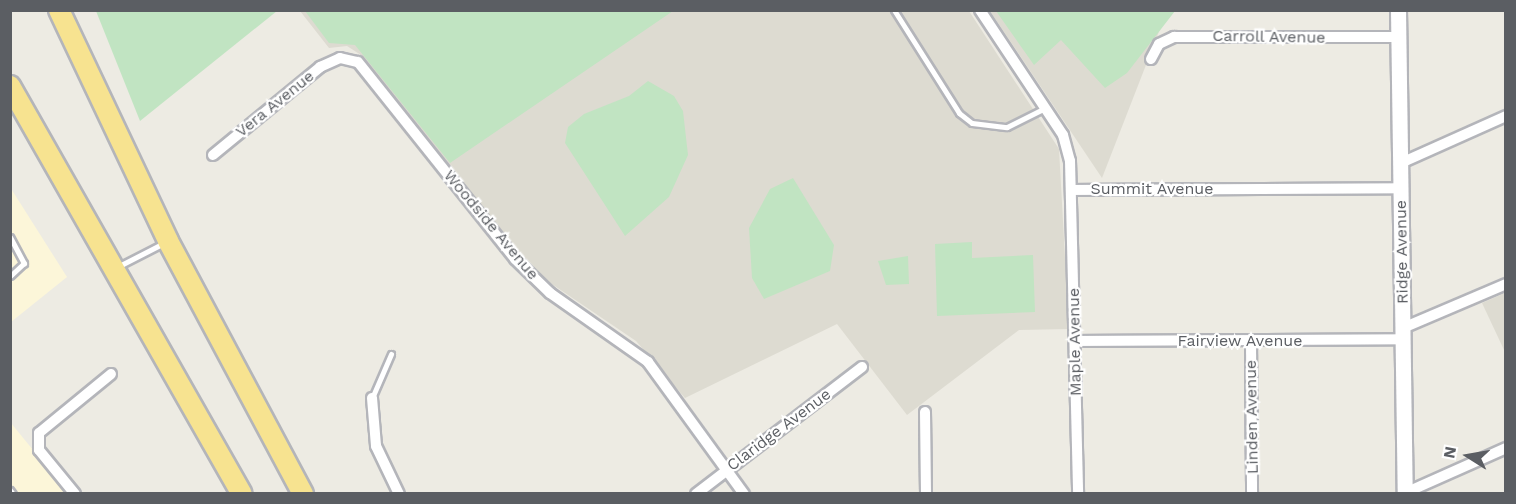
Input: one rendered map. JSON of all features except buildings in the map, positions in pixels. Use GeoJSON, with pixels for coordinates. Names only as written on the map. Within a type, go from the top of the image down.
{"type":"FeatureCollection","features":[{"type":"Feature","properties":{"kind":"highway"},"geometry":{"type":"LineString","coordinates":[[60,10],[72,43],[168,240],[303,494]]}},
{"type":"Feature","properties":{"kind":"highway"},"geometry":{"type":"LineString","coordinates":[[10,86],[242,494]]}},
{"type":"Feature","properties":{"kind":"highway"},"geometry":{"type":"LineString","coordinates":[[10,95],[49,153]]}},
{"type":"Feature","properties":{"kind":"street","name":"Summit Avenue"},"geometry":{"type":"LineString","coordinates":[[980,10],[1045,108],[1067,148],[1071,190],[1402,188]]}},
{"type":"Feature","properties":{"kind":"street","name":"Ridge Avenue"},"geometry":{"type":"LineString","coordinates":[[1398,10],[1404,493]]}},
{"type":"Feature","properties":{"kind":"street","name":"Carroll Avenue"},"geometry":{"type":"LineString","coordinates":[[1151,59],[1160,44],[1174,37],[1399,37]]}},
{"type":"Feature","properties":{"kind":"street","name":"Vera Avenue"},"geometry":{"type":"LineString","coordinates":[[213,155],[320,67],[340,58]]}},
{"type":"Feature","properties":{"kind":"street","name":"Woodside Avenue"},"geometry":{"type":"LineString","coordinates":[[340,58],[365,69],[533,278],[648,362],[744,494]]}},
{"type":"Feature","properties":{"kind":"street"},"geometry":{"type":"LineString","coordinates":[[1401,163],[1506,117]]}},
{"type":"Feature","properties":{"kind":"street","name":"Maple Avenue"},"geometry":{"type":"LineString","coordinates":[[1071,190],[1078,494]]}},
{"type":"Feature","properties":{"kind":"street","name":"Fairview Avenue"},"geometry":{"type":"LineString","coordinates":[[1076,341],[1251,341],[1403,333],[1506,284]]}},
{"type":"Feature","properties":{"kind":"street","name":"Linden Avenue"},"geometry":{"type":"LineString","coordinates":[[1251,341],[1252,494]]}},
{"type":"Feature","properties":{"kind":"street","name":"Claridge Avenue"},"geometry":{"type":"LineString","coordinates":[[696,494],[862,367]]}},
{"type":"Feature","properties":{"kind":"street"},"geometry":{"type":"LineString","coordinates":[[75,494],[39,450],[39,433],[111,374]]}},
{"type":"Feature","properties":{"kind":"street"},"geometry":{"type":"LineString","coordinates":[[372,398],[376,446],[399,494]]}},
{"type":"Feature","properties":{"kind":"street"},"geometry":{"type":"LineString","coordinates":[[925,411],[926,494]]}},
{"type":"Feature","properties":{"kind":"street"},"geometry":{"type":"LineString","coordinates":[[1404,493],[1506,448]]}},
{"type":"Feature","properties":{"kind":"lane"},"geometry":{"type":"LineString","coordinates":[[894,10],[959,113],[980,126],[1007,127],[1045,108]]}},
{"type":"Feature","properties":{"kind":"lane"},"geometry":{"type":"LineString","coordinates":[[10,237],[24,263],[10,276]]}},
{"type":"Feature","properties":{"kind":"lane"},"geometry":{"type":"LineString","coordinates":[[115,268],[168,240]]}},
{"type":"Feature","properties":{"kind":"lane"},"geometry":{"type":"LineString","coordinates":[[372,398],[391,354]]}},
{"type":"Feature","properties":{"kind":"shaded area"},"geometry":{"type":"Polygon","coordinates":[[[300,11],[969,11],[1059,149],[1069,329],[1019,330],[907,415],[837,324],[685,398],[636,341],[537,274],[361,55],[347,46],[329,48],[300,11]]]}},
{"type":"Feature","properties":{"kind":"shaded area"},"geometry":{"type":"Polygon","coordinates":[[[990,11],[1167,11],[1102,178],[990,11]]]}},
{"type":"Feature","properties":{"kind":"shaded area"},"geometry":{"type":"Polygon","coordinates":[[[10,187],[67,277],[11,322],[10,322],[10,187]]]}},
{"type":"Feature","properties":{"kind":"shaded area"},"geometry":{"type":"Polygon","coordinates":[[[1505,293],[1505,352],[1482,303],[1505,293]]]}},
{"type":"Feature","properties":{"kind":"shaded area"},"geometry":{"type":"Polygon","coordinates":[[[11,423],[68,493],[11,493],[11,423]]]}},
{"type":"Feature","properties":{"kind":"green space"},"geometry":{"type":"Polygon","coordinates":[[[96,11],[277,11],[140,121],[96,11]]]}},
{"type":"Feature","properties":{"kind":"green space"},"geometry":{"type":"Polygon","coordinates":[[[305,11],[673,11],[450,163],[355,45],[329,43],[305,11]]]}},
{"type":"Feature","properties":{"kind":"green space"},"geometry":{"type":"Polygon","coordinates":[[[996,11],[1175,11],[1127,73],[1105,88],[1061,40],[1034,65],[996,11]]]}},
{"type":"Feature","properties":{"kind":"green space"},"geometry":{"type":"Polygon","coordinates":[[[648,81],[674,96],[683,111],[688,155],[669,197],[625,236],[565,143],[568,127],[584,114],[629,96],[648,81]]]}},
{"type":"Feature","properties":{"kind":"green space"},"geometry":{"type":"Polygon","coordinates":[[[793,178],[834,245],[830,271],[764,299],[752,278],[749,228],[770,189],[793,178]]]}},
{"type":"Feature","properties":{"kind":"green space"},"geometry":{"type":"Polygon","coordinates":[[[972,242],[972,258],[1033,255],[1035,312],[937,316],[935,244],[972,242]]]}},
{"type":"Feature","properties":{"kind":"green space"},"geometry":{"type":"Polygon","coordinates":[[[908,256],[909,284],[886,285],[878,261],[908,256]]]}}]}
